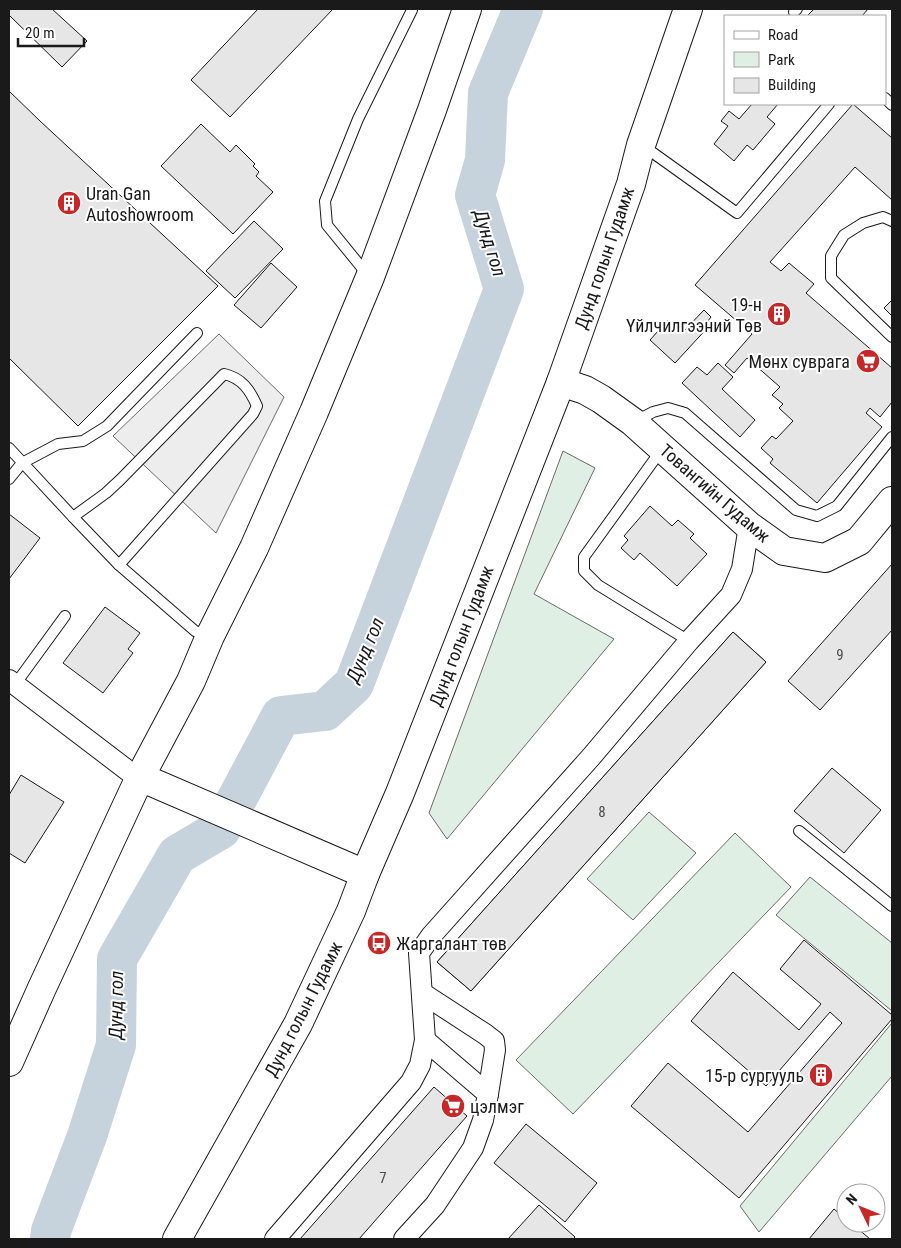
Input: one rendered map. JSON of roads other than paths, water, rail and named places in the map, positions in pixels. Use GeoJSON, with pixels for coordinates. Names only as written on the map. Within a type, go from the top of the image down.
{"type":"FeatureCollection","features":[{"type":"Feature","properties":{"kind":"street"},"geometry":{"type":"LineString","coordinates":[[11,1049],[151,782],[210,636],[254,548],[310,422],[370,276],[432,110],[467,9]]}},
{"type":"Feature","properties":{"kind":"street","name":"Дунд голын Гудамж"},"geometry":{"type":"LineString","coordinates":[[177,1239],[298,1024],[351,911],[400,793],[561,382],[631,184],[641,145],[688,9]]}},
{"type":"Feature","properties":{"kind":"street","name":"Товангийн Гудамж"},"geometry":{"type":"LineString","coordinates":[[561,382],[585,390],[633,422],[749,526],[784,551],[824,558],[859,541],[892,501]]}},
{"type":"Feature","properties":{"kind":"street"},"geometry":{"type":"LineString","coordinates":[[275,1239],[411,1082],[420,1065],[425,1040],[419,953],[431,936],[591,757],[689,641],[731,595],[742,569],[749,526]]}},
{"type":"Feature","properties":{"kind":"street"},"geometry":{"type":"LineString","coordinates":[[12,683],[131,773],[365,874]]}},
{"type":"Feature","properties":{"kind":"street"},"geometry":{"type":"LineString","coordinates":[[404,1239],[434,1205],[473,1148],[483,1120],[495,1050],[494,1041],[422,993]]}},
{"type":"Feature","properties":{"kind":"street"},"geometry":{"type":"LineString","coordinates":[[425,1040],[488,1094]]}},
{"type":"Feature","properties":{"kind":"lane"},"geometry":{"type":"LineString","coordinates":[[370,276],[327,225],[325,201],[358,119],[412,10]]}},
{"type":"Feature","properties":{"kind":"lane"},"geometry":{"type":"LineString","coordinates":[[641,145],[737,213],[828,105]]}},
{"type":"Feature","properties":{"kind":"lane"},"geometry":{"type":"LineString","coordinates":[[892,221],[883,217],[863,222],[844,235],[831,256],[831,278],[892,337]]}},
{"type":"Feature","properties":{"kind":"lane"},"geometry":{"type":"LineString","coordinates":[[9,479],[22,463],[58,444],[83,441],[107,426],[197,333]]}},
{"type":"Feature","properties":{"kind":"lane"},"geometry":{"type":"LineString","coordinates":[[74,517],[120,480],[224,374],[233,376],[242,383],[252,395],[256,406],[253,414],[119,565]]}},
{"type":"Feature","properties":{"kind":"lane"},"geometry":{"type":"LineString","coordinates":[[633,422],[653,412],[668,408],[685,413],[796,510],[817,516],[838,506],[892,437]]}},
{"type":"Feature","properties":{"kind":"lane"},"geometry":{"type":"LineString","coordinates":[[9,448],[119,565],[195,631],[210,636]]}},
{"type":"Feature","properties":{"kind":"lane"},"geometry":{"type":"LineString","coordinates":[[663,448],[584,557],[584,571],[598,585],[689,641]]}},
{"type":"Feature","properties":{"kind":"lane"},"geometry":{"type":"LineString","coordinates":[[12,683],[65,616]]}},
{"type":"Feature","properties":{"kind":"lane"},"geometry":{"type":"LineString","coordinates":[[799,831],[892,906]]}},
{"type":"Feature","properties":{"kind":"waterway","name":"Дунд гол"},"geometry":{"type":"LineString","coordinates":[[50,1239],[51,1231],[87,1136],[116,1045],[117,959],[177,855],[221,829],[281,716],[325,711],[354,684],[504,289],[475,195],[485,160],[488,93],[523,9]]}},
{"type":"Feature","properties":{"kind":"place","name":"Uran Gan Autoshowroom"},"geometry":{"type":"Point","coordinates":[69,203]}},
{"type":"Feature","properties":{"kind":"place","name":"19-н Үйлчилгээний Төв"},"geometry":{"type":"Point","coordinates":[779,314]}},
{"type":"Feature","properties":{"kind":"place","name":"Мөнх суврага"},"geometry":{"type":"Point","coordinates":[868,361]}},
{"type":"Feature","properties":{"kind":"place","name":"Жаргалант төв"},"geometry":{"type":"Point","coordinates":[379,943]}},
{"type":"Feature","properties":{"kind":"place","name":"15-р сургууль"},"geometry":{"type":"Point","coordinates":[821,1075]}},
{"type":"Feature","properties":{"kind":"place","name":"цэлмэг"},"geometry":{"type":"Point","coordinates":[453,1106]}}]}
